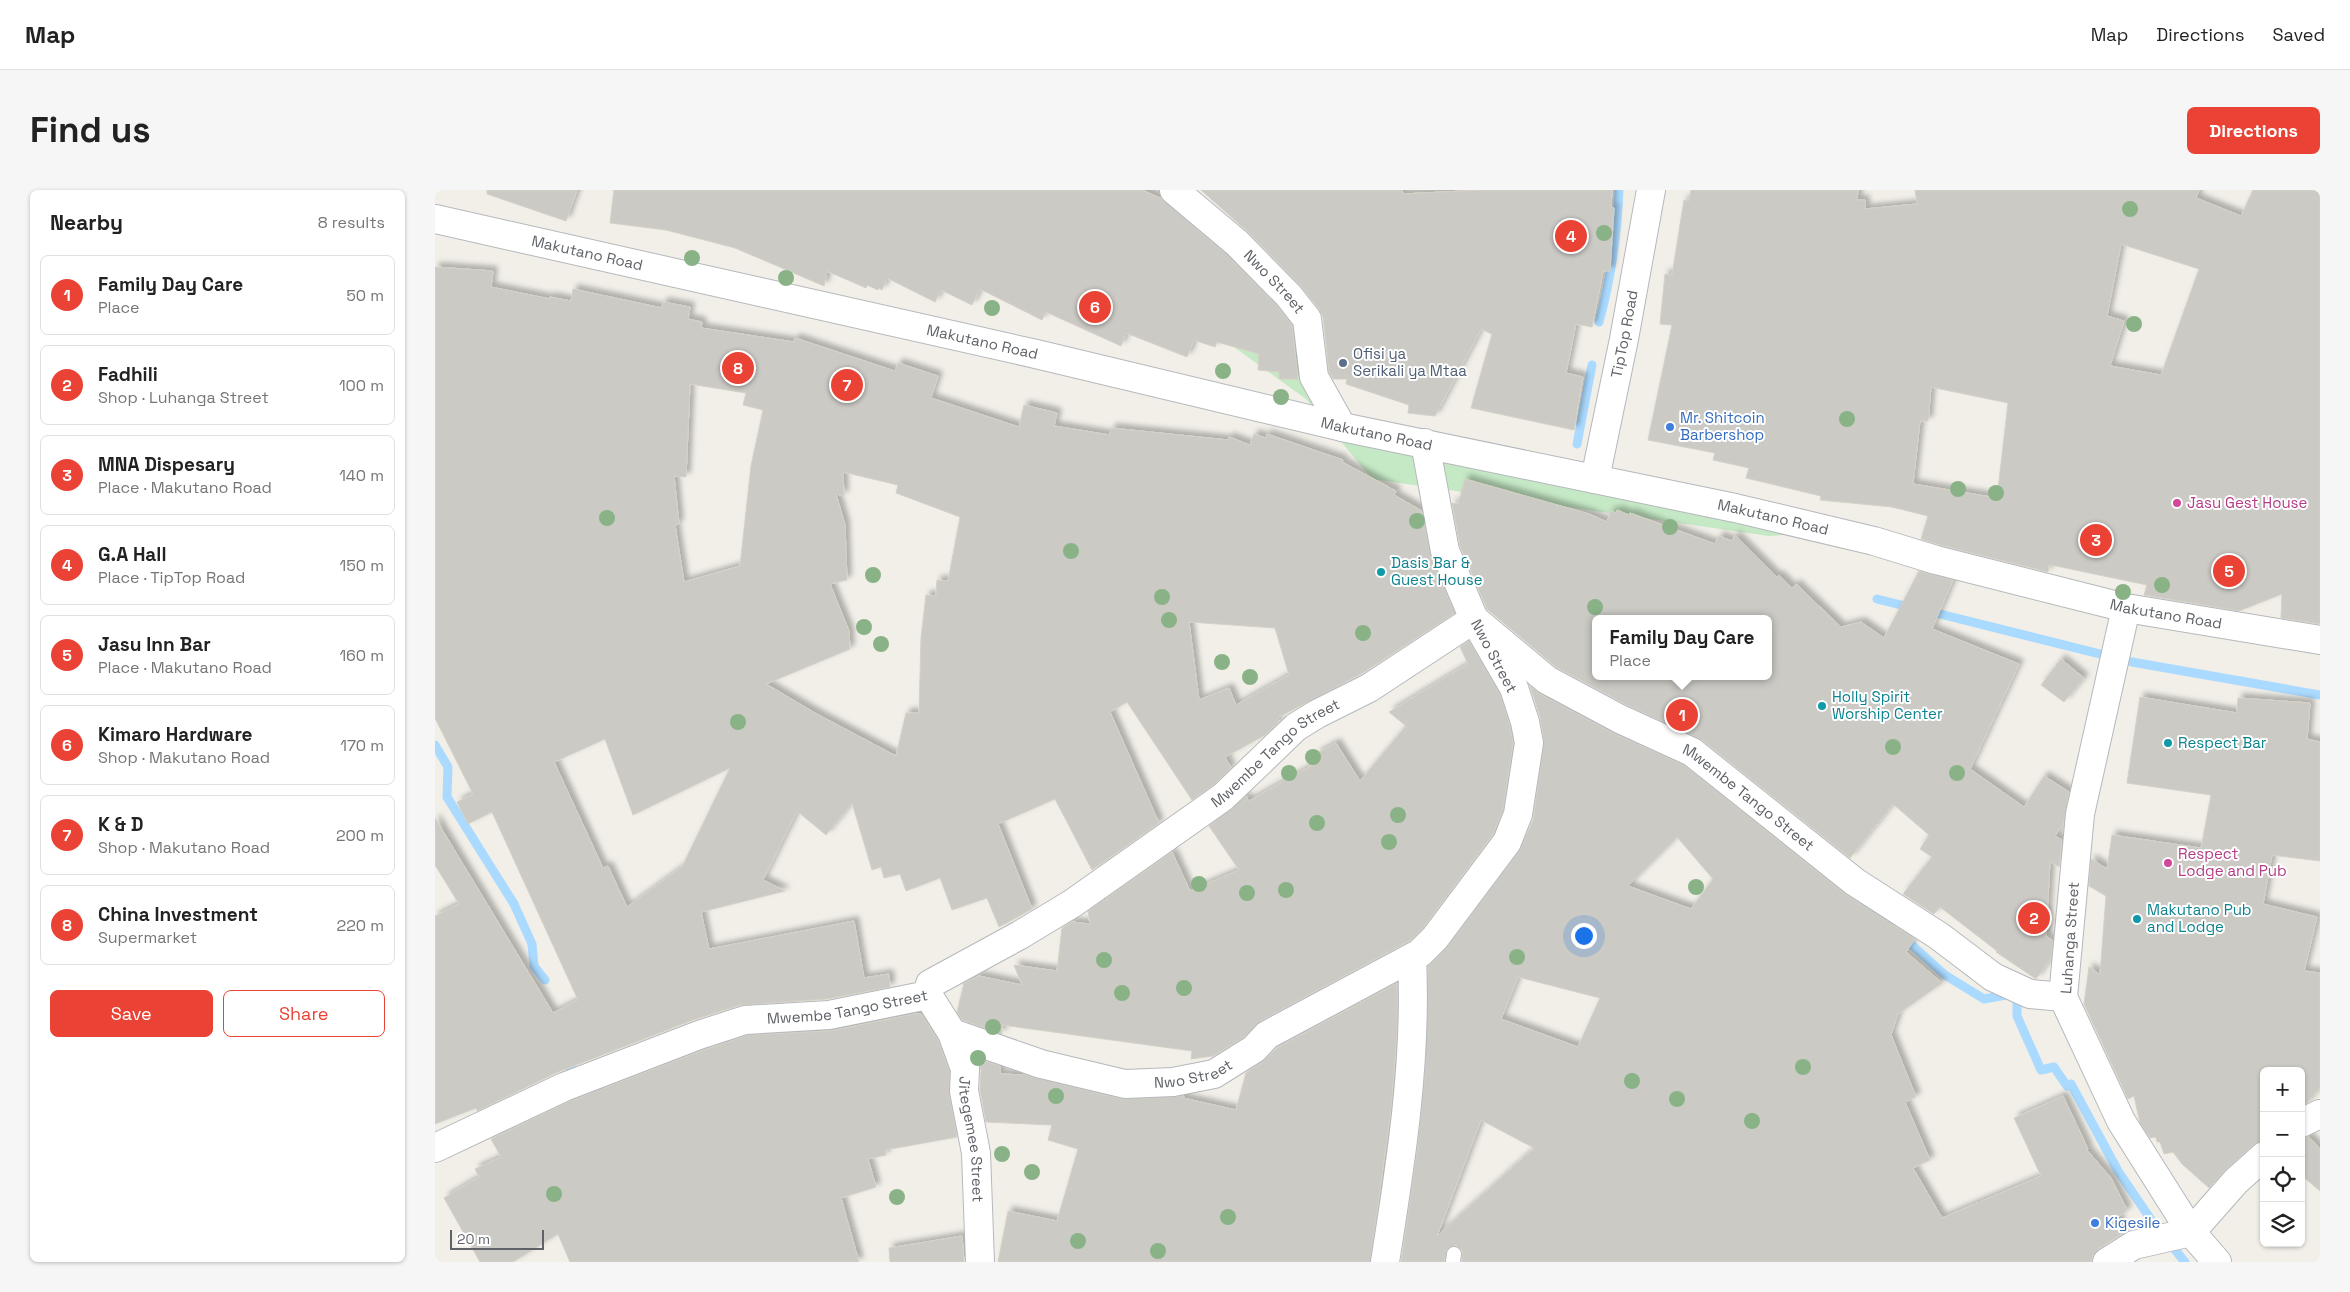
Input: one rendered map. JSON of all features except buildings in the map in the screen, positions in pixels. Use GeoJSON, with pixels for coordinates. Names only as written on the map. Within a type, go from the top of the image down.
{"type":"FeatureCollection","features":[{"type":"Feature","properties":{"kind":"street","name":"Nwo Street"},"geometry":{"type":"LineString","coordinates":[[1174,190],[1237,243],[1289,296],[1307,319],[1314,377],[1342,427]]}},
{"type":"Feature","properties":{"kind":"street","name":"TipTop Road"},"geometry":{"type":"LineString","coordinates":[[1595,479],[1651,190]]}},
{"type":"Feature","properties":{"kind":"street","name":"Makutano Road"},"geometry":{"type":"LineString","coordinates":[[435,220],[1036,354],[1342,427],[1595,479],[1865,538],[1936,560],[2126,608],[2320,640]]}},
{"type":"Feature","properties":{"kind":"street","name":"Nwo Street"},"geometry":{"type":"LineString","coordinates":[[951,1033],[1041,1064],[1125,1084],[1173,1082],[1214,1074],[1254,1049],[1267,1035],[1412,958],[1422,952],[1435,938],[1507,842],[1518,814],[1529,743],[1525,722],[1514,688],[1474,619],[1445,550],[1425,443]]}},
{"type":"Feature","properties":{"kind":"street","name":"Luhanga Street"},"geometry":{"type":"LineString","coordinates":[[2126,608],[2080,814],[2063,997],[2121,1121],[2191,1232],[2217,1262]]}},
{"type":"Feature","properties":{"kind":"street","name":"Mwembe Tango Street"},"geometry":{"type":"LineString","coordinates":[[435,1148],[564,1086],[699,1035],[745,1020],[829,1015],[928,995],[930,984],[1020,935],[1073,903],[1223,797],[1296,727],[1317,714],[1369,688],[1474,619],[1547,680],[1621,719],[1692,752],[1855,882],[1939,936],[1993,977],[2030,994],[2063,997]]}},
{"type":"Feature","properties":{"kind":"street"},"geometry":{"type":"LineString","coordinates":[[1385,1262],[1407,1107],[1415,1000],[1412,958]]}},
{"type":"Feature","properties":{"kind":"street","name":"Jitegemee Street"},"geometry":{"type":"LineString","coordinates":[[928,995],[951,1033],[965,1069],[964,1091],[976,1153],[980,1262]]}},
{"type":"Feature","properties":{"kind":"street"},"geometry":{"type":"LineString","coordinates":[[2305,1121],[2320,1114]]}},
{"type":"Feature","properties":{"kind":"street"},"geometry":{"type":"LineString","coordinates":[[2107,1262],[2134,1245],[2191,1232],[2236,1181],[2263,1157]]}},
{"type":"Feature","properties":{"kind":"green space"},"geometry":{"type":"Polygon","coordinates":[[[1017,190],[1287,331],[1315,389],[1332,418],[1797,534],[1769,536],[1372,479],[1306,399],[1017,190]]]}},
{"type":"Feature","properties":{"kind":"waterway"},"geometry":{"type":"LineString","coordinates":[[1599,322],[1613,257],[1619,190]]}},
{"type":"Feature","properties":{"kind":"waterway"},"geometry":{"type":"LineString","coordinates":[[1577,444],[1592,365]]}},
{"type":"Feature","properties":{"kind":"waterway"},"geometry":{"type":"LineString","coordinates":[[1877,599],[1913,608]]}},
{"type":"Feature","properties":{"kind":"waterway"},"geometry":{"type":"LineString","coordinates":[[1928,611],[2132,662],[2320,695]]}},
{"type":"Feature","properties":{"kind":"waterway"},"geometry":{"type":"LineString","coordinates":[[435,745],[448,767],[447,797],[514,904],[532,944],[534,966],[545,980]]}},
{"type":"Feature","properties":{"kind":"waterway"},"geometry":{"type":"LineString","coordinates":[[1866,903],[1890,925]]}},
{"type":"Feature","properties":{"kind":"waterway"},"geometry":{"type":"LineString","coordinates":[[1903,937],[1945,975],[1984,999],[2017,993],[2017,1016],[2041,1070],[2054,1067],[2067,1086],[2071,1084],[2118,1171],[2154,1224],[2185,1262]]}},
{"type":"Feature","properties":{"kind":"waterway"},"geometry":{"type":"LineString","coordinates":[[567,1056],[569,1067],[601,1092],[602,1100]]}},
{"type":"Feature","properties":{"kind":"place","name":"G.A Hall"},"geometry":{"type":"Point","coordinates":[1571,236]}},
{"type":"Feature","properties":{"kind":"place","name":"Kimaro Hardware"},"geometry":{"type":"Point","coordinates":[1095,307]}},
{"type":"Feature","properties":{"kind":"place","name":"Ofisi ya Serikali ya Mtaa"},"geometry":{"type":"Point","coordinates":[1343,363]}},
{"type":"Feature","properties":{"kind":"place","name":"China Investment"},"geometry":{"type":"Point","coordinates":[738,368]}},
{"type":"Feature","properties":{"kind":"place","name":"K & D"},"geometry":{"type":"Point","coordinates":[847,385]}},
{"type":"Feature","properties":{"kind":"place","name":"Mr. Shitcoin Barbershop"},"geometry":{"type":"Point","coordinates":[1670,427]}},
{"type":"Feature","properties":{"kind":"place","name":"Jasu Gest House"},"geometry":{"type":"Point","coordinates":[2177,503]}},
{"type":"Feature","properties":{"kind":"place","name":"MNA Dispesary"},"geometry":{"type":"Point","coordinates":[2096,540]}},
{"type":"Feature","properties":{"kind":"place","name":"Jasu Inn Bar"},"geometry":{"type":"Point","coordinates":[2229,571]}},
{"type":"Feature","properties":{"kind":"place","name":"Dasis Bar & Guest House"},"geometry":{"type":"Point","coordinates":[1381,572]}},
{"type":"Feature","properties":{"kind":"place","name":"Holly Spirit Worship Center"},"geometry":{"type":"Point","coordinates":[1822,706]}},
{"type":"Feature","properties":{"kind":"place","name":"Family Day Care"},"geometry":{"type":"Point","coordinates":[1682,715]}},
{"type":"Feature","properties":{"kind":"place","name":"Respect Bar"},"geometry":{"type":"Point","coordinates":[2168,743]}},
{"type":"Feature","properties":{"kind":"place","name":"Respect Lodge and Pub"},"geometry":{"type":"Point","coordinates":[2168,863]}},
{"type":"Feature","properties":{"kind":"place","name":"Fadhili"},"geometry":{"type":"Point","coordinates":[2034,918]}},
{"type":"Feature","properties":{"kind":"place","name":"Makutano Pub and Lodge"},"geometry":{"type":"Point","coordinates":[2137,919]}},
{"type":"Feature","properties":{"kind":"place","name":"Kigesile"},"geometry":{"type":"Point","coordinates":[2095,1223]}}]}
